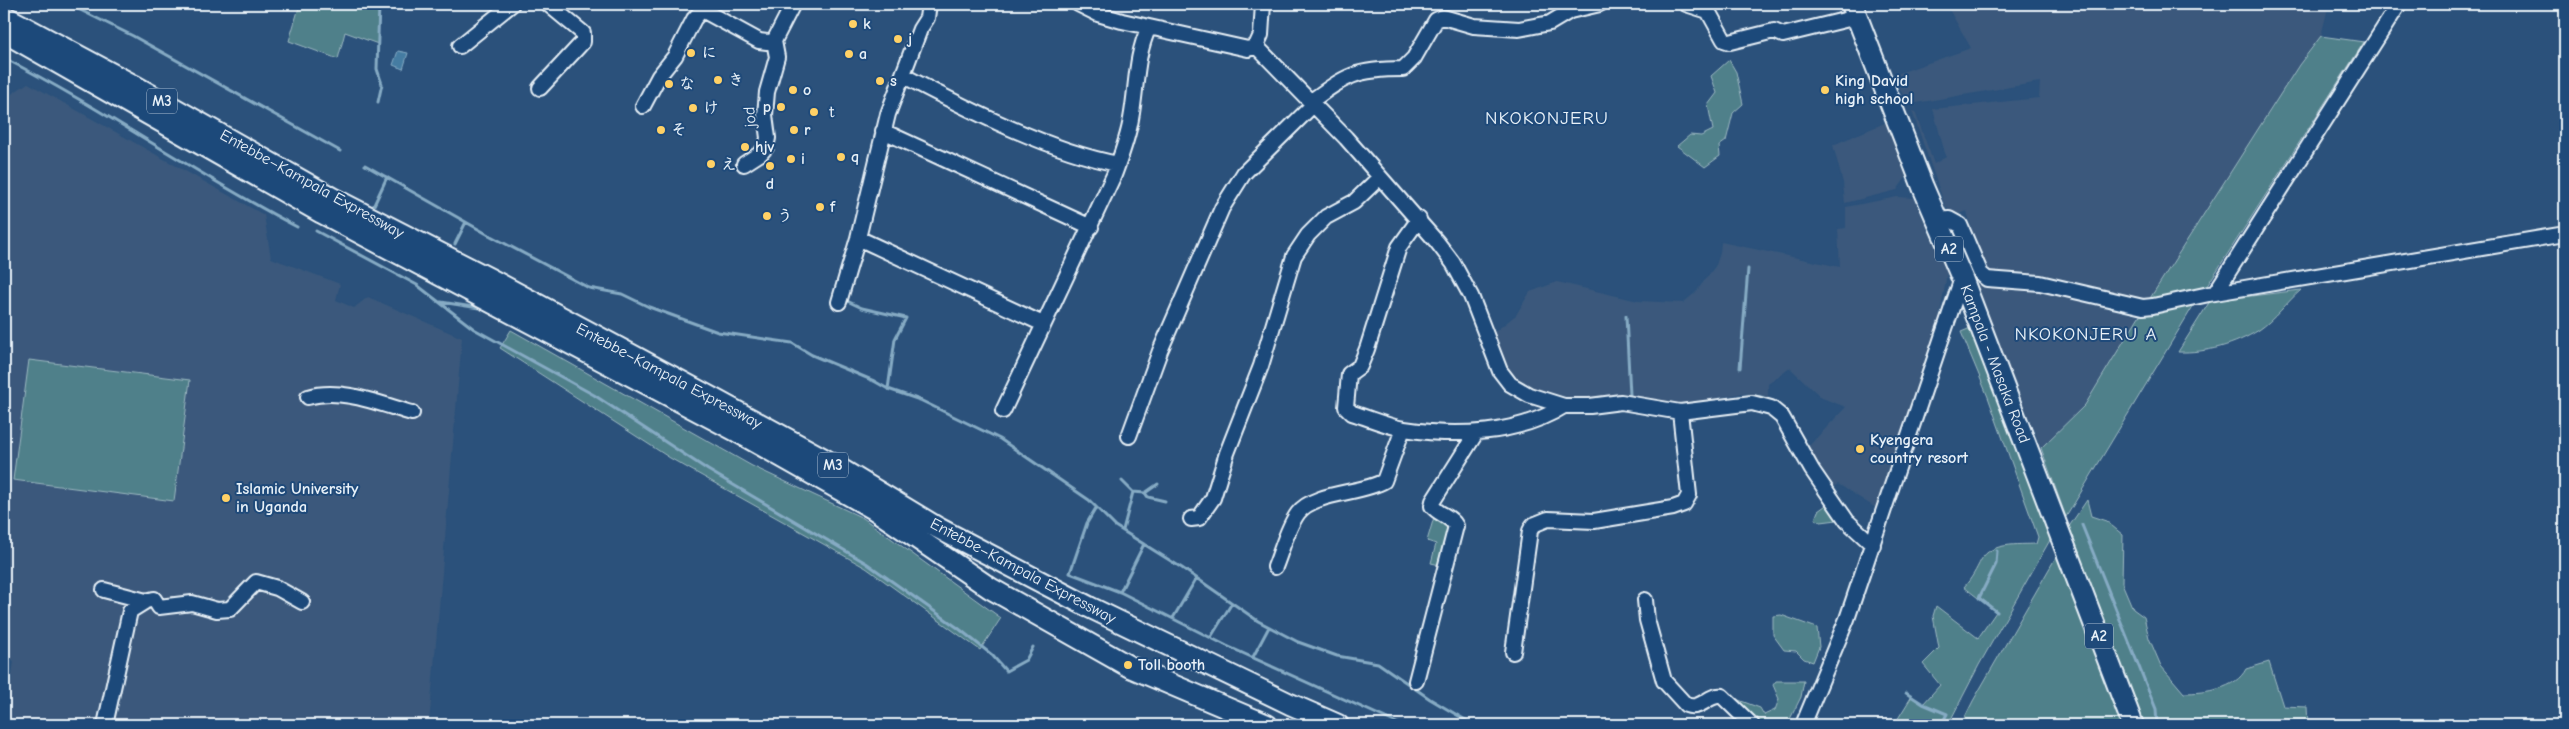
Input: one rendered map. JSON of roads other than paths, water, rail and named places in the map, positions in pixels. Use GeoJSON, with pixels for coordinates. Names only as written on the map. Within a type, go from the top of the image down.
{"type":"FeatureCollection","features":[{"type":"Feature","properties":{"kind":"highway","name":"Kampala - Masaka Road"},"geometry":{"type":"LineString","coordinates":[[1855,10],[1936,220],[1962,278],[2133,725]]}},
{"type":"Feature","properties":{"kind":"highway","name":"Entebbe–Kampala Expressway"},"geometry":{"type":"LineString","coordinates":[[4,16],[133,85],[321,202],[490,279],[824,459],[938,528],[1064,594],[1290,704],[1338,725]]}},
{"type":"Feature","properties":{"kind":"highway","name":"Entebbe–Kampala Expressway"},"geometry":{"type":"LineString","coordinates":[[4,32],[321,202],[747,437],[874,509],[990,588],[1130,667],[1225,709],[1267,725]]}},
{"type":"Feature","properties":{"kind":"street"},"geometry":{"type":"LineString","coordinates":[[460,46],[512,4]]}},
{"type":"Feature","properties":{"kind":"street"},"geometry":{"type":"LineString","coordinates":[[540,88],[580,45],[584,38],[583,33],[548,4]]}},
{"type":"Feature","properties":{"kind":"street","name":"jod"},"geometry":{"type":"LineString","coordinates":[[744,164],[761,153],[768,138],[766,104],[769,80],[777,57],[774,41],[793,4]]}},
{"type":"Feature","properties":{"kind":"street"},"geometry":{"type":"LineString","coordinates":[[838,302],[858,238],[883,131],[920,29],[927,18],[929,4]]}},
{"type":"Feature","properties":{"kind":"street"},"geometry":{"type":"LineString","coordinates":[[1078,4],[1098,14],[1149,27],[1248,48],[1256,46]]}},
{"type":"Feature","properties":{"kind":"street"},"geometry":{"type":"LineString","coordinates":[[1256,46],[1260,35],[1263,4]]}},
{"type":"Feature","properties":{"kind":"street"},"geometry":{"type":"LineString","coordinates":[[1128,436],[1160,351],[1222,208],[1244,173],[1311,104],[1355,73],[1377,69],[1403,69],[1414,58],[1436,20],[1443,16],[1474,26],[1519,29],[1550,23],[1570,11],[1600,4]]}},
{"type":"Feature","properties":{"kind":"street"},"geometry":{"type":"LineString","coordinates":[[1686,4],[1708,12],[1724,40],[1730,42],[1774,31],[1783,36],[1855,10]]}},
{"type":"Feature","properties":{"kind":"street"},"geometry":{"type":"LineString","coordinates":[[1702,4],[1711,9],[1726,36],[1737,36],[1766,28],[1781,30],[1855,10]]}},
{"type":"Feature","properties":{"kind":"street"},"geometry":{"type":"LineString","coordinates":[[2214,293],[2399,4]]}},
{"type":"Feature","properties":{"kind":"street"},"geometry":{"type":"LineString","coordinates":[[643,106],[659,76],[675,56],[694,19],[701,11],[759,41],[774,41]]}},
{"type":"Feature","properties":{"kind":"street"},"geometry":{"type":"LineString","coordinates":[[1003,411],[1091,227],[1118,164],[1132,117],[1137,62],[1149,27]]}},
{"type":"Feature","properties":{"kind":"street"},"geometry":{"type":"LineString","coordinates":[[1256,46],[1380,177],[1419,220],[1454,263],[1470,296],[1500,371],[1510,384],[1529,395],[1564,406],[1590,406],[1620,402],[1680,412],[1752,403],[1771,408],[1782,417],[1812,470],[1847,521],[1873,545]]}},
{"type":"Feature","properties":{"kind":"street"},"geometry":{"type":"LineString","coordinates":[[904,76],[977,112],[1071,152],[1118,164]]}},
{"type":"Feature","properties":{"kind":"street"},"geometry":{"type":"LineString","coordinates":[[883,131],[1091,227]]}},
{"type":"Feature","properties":{"kind":"street"},"geometry":{"type":"LineString","coordinates":[[1191,519],[1199,518],[1213,498],[1227,452],[1261,366],[1294,256],[1308,235],[1326,217],[1354,202],[1380,177]]}},
{"type":"Feature","properties":{"kind":"street"},"geometry":{"type":"LineString","coordinates":[[1936,220],[1949,219],[1960,224],[1981,274],[1986,279],[2040,283],[2143,307],[2214,293],[2565,234]]}},
{"type":"Feature","properties":{"kind":"street"},"geometry":{"type":"LineString","coordinates":[[1419,220],[1399,247],[1367,349],[1360,366],[1349,374],[1346,407],[1352,413],[1403,428],[1462,434],[1476,433],[1542,418],[1564,406]]}},
{"type":"Feature","properties":{"kind":"street"},"geometry":{"type":"LineString","coordinates":[[858,238],[1043,324]]}},
{"type":"Feature","properties":{"kind":"street"},"geometry":{"type":"LineString","coordinates":[[1803,725],[1835,650],[1873,545],[1962,278]]}},
{"type":"Feature","properties":{"kind":"street"},"geometry":{"type":"LineString","coordinates":[[308,397],[318,394],[355,397],[412,413]]}},
{"type":"Feature","properties":{"kind":"street"},"geometry":{"type":"LineString","coordinates":[[1513,652],[1530,531],[1533,525],[1548,518],[1594,521],[1673,508],[1684,504],[1689,495],[1680,412]]}},
{"type":"Feature","properties":{"kind":"street"},"geometry":{"type":"LineString","coordinates":[[1275,567],[1297,515],[1304,507],[1317,501],[1375,486],[1384,481],[1403,428]]}},
{"type":"Feature","properties":{"kind":"street"},"geometry":{"type":"LineString","coordinates":[[1416,681],[1456,526],[1453,520],[1432,506],[1433,501],[1476,433]]}},
{"type":"Feature","properties":{"kind":"street"},"geometry":{"type":"LineString","coordinates":[[130,611],[146,601],[154,599],[159,607],[192,603],[217,610],[230,608],[256,582],[277,588],[302,602]]}},
{"type":"Feature","properties":{"kind":"street"},"geometry":{"type":"LineString","coordinates":[[104,590],[146,601]]}},
{"type":"Feature","properties":{"kind":"street"},"geometry":{"type":"LineString","coordinates":[[106,725],[130,611],[129,597]]}},
{"type":"Feature","properties":{"kind":"street"},"geometry":{"type":"LineString","coordinates":[[1645,600],[1647,620],[1664,681],[1686,705],[1691,707],[1698,707],[1717,696],[1722,696],[1752,725]]}},
{"type":"Feature","properties":{"kind":"waterway"},"geometry":{"type":"LineString","coordinates":[[68,4],[133,36],[340,151]]}},
{"type":"Feature","properties":{"kind":"waterway"},"geometry":{"type":"LineString","coordinates":[[378,102],[382,84],[377,69],[379,4]]}},
{"type":"Feature","properties":{"kind":"waterway"},"geometry":{"type":"LineString","coordinates":[[4,58],[297,227]]}},
{"type":"Feature","properties":{"kind":"waterway"},"geometry":{"type":"LineString","coordinates":[[365,165],[487,234],[589,288],[622,294],[649,307],[718,332],[792,343],[812,355],[874,381],[888,389],[920,400],[1000,439],[1089,500],[1115,526],[1182,568],[1258,621],[1298,642],[1337,656],[1378,663],[1430,699],[1474,725]]}},
{"type":"Feature","properties":{"kind":"waterway"},"geometry":{"type":"LineString","coordinates":[[374,205],[387,177]]}},
{"type":"Feature","properties":{"kind":"waterway"},"geometry":{"type":"LineString","coordinates":[[455,244],[466,222]]}},
{"type":"Feature","properties":{"kind":"waterway"},"geometry":{"type":"LineString","coordinates":[[316,231],[417,285],[474,329],[594,395],[708,470],[866,563],[958,628],[992,655],[1006,671],[1026,660],[1033,647]]}},
{"type":"Feature","properties":{"kind":"waterway"},"geometry":{"type":"LineString","coordinates":[[1740,368],[1748,269]]}},
{"type":"Feature","properties":{"kind":"waterway"},"geometry":{"type":"LineString","coordinates":[[845,300],[862,308],[906,318],[895,339],[888,389]]}},
{"type":"Feature","properties":{"kind":"waterway"},"geometry":{"type":"LineString","coordinates":[[441,302],[479,308]]}},
{"type":"Feature","properties":{"kind":"waterway"},"geometry":{"type":"LineString","coordinates":[[1626,316],[1630,395]]}},
{"type":"Feature","properties":{"kind":"waterway"},"geometry":{"type":"LineString","coordinates":[[1727,399],[1758,396],[1775,404]]}},
{"type":"Feature","properties":{"kind":"waterway"},"geometry":{"type":"LineString","coordinates":[[1122,481],[1133,492]]}},
{"type":"Feature","properties":{"kind":"waterway"},"geometry":{"type":"LineString","coordinates":[[1145,493],[1158,484]]}},
{"type":"Feature","properties":{"kind":"waterway"},"geometry":{"type":"LineString","coordinates":[[1123,530],[1133,492],[1145,493],[1148,497],[1165,501]]}},
{"type":"Feature","properties":{"kind":"waterway"},"geometry":{"type":"LineString","coordinates":[[1096,508],[1087,523],[1070,573],[1120,592],[1227,646],[1401,725]]}},
{"type":"Feature","properties":{"kind":"waterway"},"geometry":{"type":"LineString","coordinates":[[2082,525],[2156,709],[2157,725]]}},
{"type":"Feature","properties":{"kind":"waterway"},"geometry":{"type":"LineString","coordinates":[[1120,592],[1144,544]]}},
{"type":"Feature","properties":{"kind":"waterway"},"geometry":{"type":"LineString","coordinates":[[1997,551],[1996,564],[1979,598],[1997,612]]}},
{"type":"Feature","properties":{"kind":"waterway"},"geometry":{"type":"LineString","coordinates":[[1173,618],[1196,579]]}},
{"type":"Feature","properties":{"kind":"waterway"},"geometry":{"type":"LineString","coordinates":[[1211,637],[1232,603]]}},
{"type":"Feature","properties":{"kind":"waterway"},"geometry":{"type":"LineString","coordinates":[[1253,657],[1269,627]]}},
{"type":"Feature","properties":{"kind":"waterway"},"geometry":{"type":"LineString","coordinates":[[1906,693],[1923,704],[1947,714],[1941,725]]}},
{"type":"Feature","properties":{"kind":"place","name":"k"},"geometry":{"type":"Point","coordinates":[853,24]}},
{"type":"Feature","properties":{"kind":"place","name":"j"},"geometry":{"type":"Point","coordinates":[898,39]}},
{"type":"Feature","properties":{"kind":"place","name":"に"},"geometry":{"type":"Point","coordinates":[691,53]}},
{"type":"Feature","properties":{"kind":"place","name":"a"},"geometry":{"type":"Point","coordinates":[849,54]}},
{"type":"Feature","properties":{"kind":"place","name":"き"},"geometry":{"type":"Point","coordinates":[718,80]}},
{"type":"Feature","properties":{"kind":"place","name":"s"},"geometry":{"type":"Point","coordinates":[880,81]}},
{"type":"Feature","properties":{"kind":"place","name":"な"},"geometry":{"type":"Point","coordinates":[669,84]}},
{"type":"Feature","properties":{"kind":"place","name":"o"},"geometry":{"type":"Point","coordinates":[793,90]}},
{"type":"Feature","properties":{"kind":"place","name":"King David high school"},"geometry":{"type":"Point","coordinates":[1825,90]}},
{"type":"Feature","properties":{"kind":"place","name":"p"},"geometry":{"type":"Point","coordinates":[781,107]}},
{"type":"Feature","properties":{"kind":"place","name":"け"},"geometry":{"type":"Point","coordinates":[693,108]}},
{"type":"Feature","properties":{"kind":"place","name":"ｔ"},"geometry":{"type":"Point","coordinates":[814,112]}},
{"type":"Feature","properties":{"kind":"place","name":"そ"},"geometry":{"type":"Point","coordinates":[661,130]}},
{"type":"Feature","properties":{"kind":"place","name":"r"},"geometry":{"type":"Point","coordinates":[794,130]}},
{"type":"Feature","properties":{"kind":"place","name":"hjv"},"geometry":{"type":"Point","coordinates":[745,147]}},
{"type":"Feature","properties":{"kind":"place","name":"q"},"geometry":{"type":"Point","coordinates":[841,157]}},
{"type":"Feature","properties":{"kind":"place","name":"i"},"geometry":{"type":"Point","coordinates":[791,159]}},
{"type":"Feature","properties":{"kind":"place","name":"え"},"geometry":{"type":"Point","coordinates":[711,164]}},
{"type":"Feature","properties":{"kind":"place","name":"d"},"geometry":{"type":"Point","coordinates":[770,166]}},
{"type":"Feature","properties":{"kind":"place","name":"f"},"geometry":{"type":"Point","coordinates":[820,207]}},
{"type":"Feature","properties":{"kind":"place","name":"う"},"geometry":{"type":"Point","coordinates":[767,216]}},
{"type":"Feature","properties":{"kind":"place","name":"Kyengera country resort"},"geometry":{"type":"Point","coordinates":[1860,449]}},
{"type":"Feature","properties":{"kind":"place","name":"Islamic University in Uganda"},"geometry":{"type":"Point","coordinates":[226,498]}},
{"type":"Feature","properties":{"kind":"place","name":"Toll booth"},"geometry":{"type":"Point","coordinates":[1128,665]}},
{"type":"Feature","properties":{"kind":"district","name":"NKOKONJERU"},"geometry":{"type":"Point","coordinates":[1547,118]}},
{"type":"Feature","properties":{"kind":"district","name":"NKOKONJERU A"},"geometry":{"type":"Point","coordinates":[2086,334]}}]}
